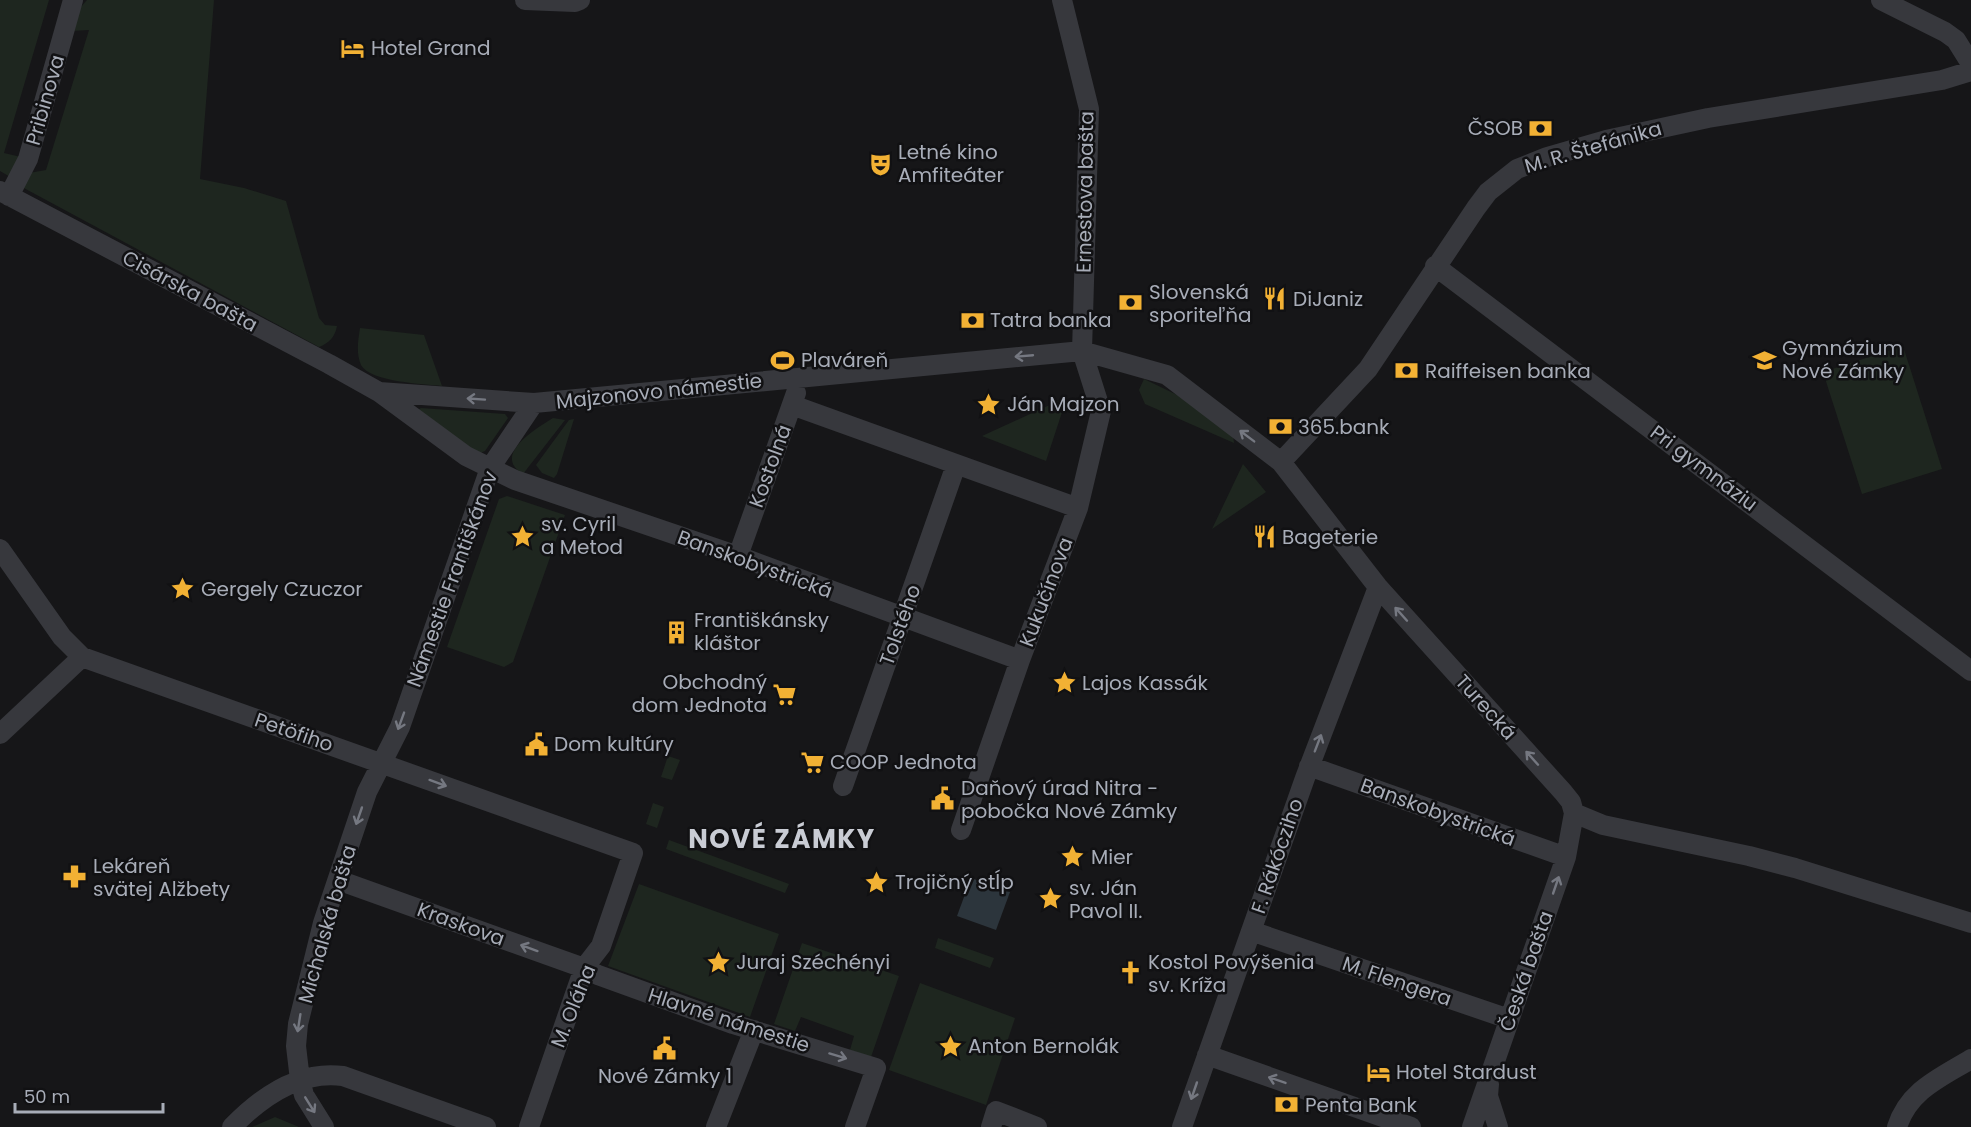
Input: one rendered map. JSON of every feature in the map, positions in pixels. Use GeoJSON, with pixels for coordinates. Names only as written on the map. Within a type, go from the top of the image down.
{"type":"FeatureCollection","features":[{"type":"Feature","properties":{"kind":"street","name":"Pribinova"},"geometry":{"type":"LineString","coordinates":[[5,194],[28,159],[73,0]]}},
{"type":"Feature","properties":{"kind":"street"},"geometry":{"type":"LineString","coordinates":[[525,0],[575,2],[580,0]]}},
{"type":"Feature","properties":{"kind":"street","name":"Ernestova bašta"},"geometry":{"type":"LineString","coordinates":[[1062,0],[1089,109],[1082,351]]}},
{"type":"Feature","properties":{"kind":"street"},"geometry":{"type":"LineString","coordinates":[[1881,0],[1945,32],[1956,40],[1971,64]]}},
{"type":"Feature","properties":{"kind":"street","name":"M. R. Štefánika"},"geometry":{"type":"LineString","coordinates":[[1281,462],[1368,369],[1488,192],[1511,173],[1531,162],[1606,140],[1673,124],[1942,80],[1971,72]]}},
{"type":"Feature","properties":{"kind":"street","name":"Cisárska bašta"},"geometry":{"type":"LineString","coordinates":[[5,194],[379,392],[466,456],[490,468]]}},
{"type":"Feature","properties":{"kind":"street","name":"Pri gymnáziu"},"geometry":{"type":"LineString","coordinates":[[1436,266],[1971,671]]}},
{"type":"Feature","properties":{"kind":"street","name":"Majzonovo námestie"},"geometry":{"type":"LineString","coordinates":[[379,392],[534,403],[1082,351]]}},
{"type":"Feature","properties":{"kind":"street","name":"Turecká"},"geometry":{"type":"LineString","coordinates":[[1082,351],[1167,375],[1281,462],[1377,587],[1563,792],[1571,802],[1574,813]]}},
{"type":"Feature","properties":{"kind":"street","name":"Kukučínova"},"geometry":{"type":"LineString","coordinates":[[961,830],[1020,660],[1078,508],[1101,411],[1082,351]]}},
{"type":"Feature","properties":{"kind":"street","name":"Kostolná"},"geometry":{"type":"LineString","coordinates":[[738,556],[803,377]]}},
{"type":"Feature","properties":{"kind":"street","name":"Námestie Františkánov"},"geometry":{"type":"LineString","coordinates":[[383,763],[400,727],[490,468],[534,403]]}},
{"type":"Feature","properties":{"kind":"street"},"geometry":{"type":"LineString","coordinates":[[792,405],[1078,508]]}},
{"type":"Feature","properties":{"kind":"street","name":"Tolstého"},"geometry":{"type":"LineString","coordinates":[[843,786],[956,465]]}},
{"type":"Feature","properties":{"kind":"street","name":"Banskobystrická"},"geometry":{"type":"LineString","coordinates":[[490,468],[514,480],[738,556],[903,619],[1020,660]]}},
{"type":"Feature","properties":{"kind":"street","name":"Petöfiho"},"geometry":{"type":"LineString","coordinates":[[0,549],[62,637],[82,657],[633,853]]}},
{"type":"Feature","properties":{"kind":"street","name":"F. Rákócziho"},"geometry":{"type":"LineString","coordinates":[[1182,1127],[1309,766],[1377,587]]}},
{"type":"Feature","properties":{"kind":"street"},"geometry":{"type":"LineString","coordinates":[[0,734],[82,657]]}},
{"type":"Feature","properties":{"kind":"street","name":"Michalská bašta"},"geometry":{"type":"LineString","coordinates":[[324,1127],[304,1095],[300,1080],[296,1046],[298,1024],[313,959],[338,880],[367,792],[383,763]]}},
{"type":"Feature","properties":{"kind":"street","name":"Banskobystrická"},"geometry":{"type":"LineString","coordinates":[[1309,766],[1566,857]]}},
{"type":"Feature","properties":{"kind":"street"},"geometry":{"type":"LineString","coordinates":[[1574,813],[1603,825],[1795,868],[1971,923]]}},
{"type":"Feature","properties":{"kind":"street","name":"Česká bašta"},"geometry":{"type":"LineString","coordinates":[[1472,1127],[1566,857],[1574,813]]}},
{"type":"Feature","properties":{"kind":"street","name":"M. Oláha"},"geometry":{"type":"LineString","coordinates":[[529,1127],[585,968],[601,946],[633,853]]}},
{"type":"Feature","properties":{"kind":"street","name":"Kraskova"},"geometry":{"type":"LineString","coordinates":[[338,880],[585,968]]}},
{"type":"Feature","properties":{"kind":"street","name":"M. Flengera"},"geometry":{"type":"LineString","coordinates":[[1251,931],[1509,1019]]}},
{"type":"Feature","properties":{"kind":"street","name":"Hlavné námestie"},"geometry":{"type":"LineString","coordinates":[[585,968],[608,979],[724,1021],[876,1068],[855,1127]]}},
{"type":"Feature","properties":{"kind":"street"},"geometry":{"type":"LineString","coordinates":[[716,1127],[754,1030]]}},
{"type":"Feature","properties":{"kind":"street"},"geometry":{"type":"LineString","coordinates":[[1207,1055],[1411,1127]]}},
{"type":"Feature","properties":{"kind":"street"},"geometry":{"type":"LineString","coordinates":[[1897,1127],[1903,1109],[1911,1099],[1923,1088],[1971,1059]]}},
{"type":"Feature","properties":{"kind":"street"},"geometry":{"type":"LineString","coordinates":[[232,1127],[259,1101],[274,1091],[316,1075],[331,1074],[343,1076],[486,1127]]}},
{"type":"Feature","properties":{"kind":"street"},"geometry":{"type":"LineString","coordinates":[[1489,1078],[1488,1096],[1498,1127]]}},
{"type":"Feature","properties":{"kind":"street"},"geometry":{"type":"LineString","coordinates":[[994,1119],[1037,1127]]}},
{"type":"Feature","properties":{"kind":"shaded area"},"geometry":{"type":"Polygon","coordinates":[[[0,0],[49,0],[4,153],[21,157],[12,178],[0,171],[0,0]]]}},
{"type":"Feature","properties":{"kind":"shaded area"},"geometry":{"type":"Polygon","coordinates":[[[87,0],[214,0],[200,179],[244,188],[286,201],[319,318],[325,325],[337,326],[333,336],[326,344],[319,347],[22,187],[29,173],[46,170],[89,30],[71,31],[80,8],[87,0]]]}},
{"type":"Feature","properties":{"kind":"shaded area"},"geometry":{"type":"Polygon","coordinates":[[[360,328],[424,335],[442,386],[386,379],[366,371],[358,356],[360,328]]]}},
{"type":"Feature","properties":{"kind":"shaded area"},"geometry":{"type":"Polygon","coordinates":[[[1903,346],[1942,469],[1862,494],[1823,372],[1903,346]]]}},
{"type":"Feature","properties":{"kind":"shaded area"},"geometry":{"type":"Polygon","coordinates":[[[1144,379],[1198,405],[1233,435],[1234,443],[1145,404],[1139,390],[1144,379]]]}},
{"type":"Feature","properties":{"kind":"shaded area"},"geometry":{"type":"Polygon","coordinates":[[[1067,397],[1046,461],[982,436],[1067,397]]]}},
{"type":"Feature","properties":{"kind":"shaded area"},"geometry":{"type":"Polygon","coordinates":[[[421,408],[505,414],[508,418],[485,451],[478,454],[418,410],[421,408]]]}},
{"type":"Feature","properties":{"kind":"shaded area"},"geometry":{"type":"Polygon","coordinates":[[[553,418],[565,420],[523,474],[514,467],[512,459],[514,451],[528,435],[553,418]]]}},
{"type":"Feature","properties":{"kind":"shaded area"},"geometry":{"type":"Polygon","coordinates":[[[574,419],[557,474],[554,478],[542,473],[536,465],[569,420],[574,419]]]}},
{"type":"Feature","properties":{"kind":"shaded area"},"geometry":{"type":"Polygon","coordinates":[[[1243,464],[1266,492],[1212,529],[1243,464]]]}},
{"type":"Feature","properties":{"kind":"shaded area"},"geometry":{"type":"Polygon","coordinates":[[[507,496],[565,515],[513,662],[504,667],[447,647],[499,499],[507,496]]]}},
{"type":"Feature","properties":{"kind":"shaded area"},"geometry":{"type":"Polygon","coordinates":[[[668,756],[680,760],[672,780],[661,777],[668,756]]]}},
{"type":"Feature","properties":{"kind":"shaded area"},"geometry":{"type":"Polygon","coordinates":[[[653,803],[664,807],[657,828],[646,824],[653,803]]]}},
{"type":"Feature","properties":{"kind":"shaded area"},"geometry":{"type":"Polygon","coordinates":[[[669,840],[789,884],[785,893],[666,849],[669,840]]]}},
{"type":"Feature","properties":{"kind":"shaded area"},"geometry":{"type":"Polygon","coordinates":[[[971,878],[1010,892],[996,930],[957,916],[971,878]]]}},
{"type":"Feature","properties":{"kind":"shaded area"},"geometry":{"type":"Polygon","coordinates":[[[639,884],[779,934],[750,1017],[608,966],[639,884]]]}},
{"type":"Feature","properties":{"kind":"shaded area"},"geometry":{"type":"Polygon","coordinates":[[[938,938],[994,958],[990,968],[935,948],[938,938]]]}},
{"type":"Feature","properties":{"kind":"shaded area"},"geometry":{"type":"Polygon","coordinates":[[[802,943],[899,976],[871,1057],[850,1050],[854,1036],[801,1017],[795,1031],[774,1024],[802,943]]]}},
{"type":"Feature","properties":{"kind":"shaded area"},"geometry":{"type":"Polygon","coordinates":[[[920,983],[1015,1018],[986,1105],[889,1070],[920,983]]]}},
{"type":"Feature","properties":{"kind":"shaded area"},"geometry":{"type":"Polygon","coordinates":[[[275,1117],[299,1127],[252,1127],[275,1117]]]}},
{"type":"Feature","properties":{"kind":"place","name":"Hotel Grand"},"geometry":{"type":"Point","coordinates":[353,48]}},
{"type":"Feature","properties":{"kind":"place","name":"ČSOB"},"geometry":{"type":"Point","coordinates":[1541,128]}},
{"type":"Feature","properties":{"kind":"place","name":"Letné kino Amfiteáter"},"geometry":{"type":"Point","coordinates":[880,164]}},
{"type":"Feature","properties":{"kind":"place","name":"DiJaniz"},"geometry":{"type":"Point","coordinates":[1275,299]}},
{"type":"Feature","properties":{"kind":"place","name":"Slovenská sporiteľňa"},"geometry":{"type":"Point","coordinates":[1131,303]}},
{"type":"Feature","properties":{"kind":"place","name":"Tatra banka"},"geometry":{"type":"Point","coordinates":[972,320]}},
{"type":"Feature","properties":{"kind":"place","name":"Plaváreň"},"geometry":{"type":"Point","coordinates":[783,360]}},
{"type":"Feature","properties":{"kind":"place","name":"Gymnázium Nové Zámky"},"geometry":{"type":"Point","coordinates":[1764,360]}},
{"type":"Feature","properties":{"kind":"place","name":"Raiffeisen banka"},"geometry":{"type":"Point","coordinates":[1407,371]}},
{"type":"Feature","properties":{"kind":"place","name":"Ján Majzon"},"geometry":{"type":"Point","coordinates":[989,404]}},
{"type":"Feature","properties":{"kind":"place","name":"365.bank"},"geometry":{"type":"Point","coordinates":[1280,427]}},
{"type":"Feature","properties":{"kind":"place","name":"sv. Cyril a Metod"},"geometry":{"type":"Point","coordinates":[523,536]}},
{"type":"Feature","properties":{"kind":"place","name":"Bageterie"},"geometry":{"type":"Point","coordinates":[1264,537]}},
{"type":"Feature","properties":{"kind":"place","name":"Gergely Czuczor"},"geometry":{"type":"Point","coordinates":[183,589]}},
{"type":"Feature","properties":{"kind":"place","name":"Františkánsky kláštor"},"geometry":{"type":"Point","coordinates":[676,632]}},
{"type":"Feature","properties":{"kind":"place","name":"Lajos Kassák"},"geometry":{"type":"Point","coordinates":[1064,683]}},
{"type":"Feature","properties":{"kind":"place","name":"Obchodný dom Jednota"},"geometry":{"type":"Point","coordinates":[785,694]}},
{"type":"Feature","properties":{"kind":"place","name":"Dom kultúry"},"geometry":{"type":"Point","coordinates":[536,744]}},
{"type":"Feature","properties":{"kind":"place","name":"COOP Jednota"},"geometry":{"type":"Point","coordinates":[812,762]}},
{"type":"Feature","properties":{"kind":"place","name":"Daňový úrad Nitra - pobočka Nové Zámky"},"geometry":{"type":"Point","coordinates":[943,799]}},
{"type":"Feature","properties":{"kind":"place","name":"Mier"},"geometry":{"type":"Point","coordinates":[1073,857]}},
{"type":"Feature","properties":{"kind":"place","name":"Lekáreň svätej Alžbety"},"geometry":{"type":"Point","coordinates":[75,877]}},
{"type":"Feature","properties":{"kind":"place","name":"Trojičný stĺp"},"geometry":{"type":"Point","coordinates":[877,882]}},
{"type":"Feature","properties":{"kind":"place","name":"sv. Ján Pavol II."},"geometry":{"type":"Point","coordinates":[1051,899]}},
{"type":"Feature","properties":{"kind":"place","name":"Juraj Széchényi"},"geometry":{"type":"Point","coordinates":[718,962]}},
{"type":"Feature","properties":{"kind":"place","name":"Kostol Povýšenia sv. Kríža"},"geometry":{"type":"Point","coordinates":[1130,973]}},
{"type":"Feature","properties":{"kind":"place","name":"Anton Bernolák"},"geometry":{"type":"Point","coordinates":[950,1046]}},
{"type":"Feature","properties":{"kind":"place","name":"Nové Zámky 1"},"geometry":{"type":"Point","coordinates":[665,1048]}},
{"type":"Feature","properties":{"kind":"place","name":"Hotel Stardust"},"geometry":{"type":"Point","coordinates":[1378,1072]}},
{"type":"Feature","properties":{"kind":"place","name":"Penta Bank"},"geometry":{"type":"Point","coordinates":[1287,1105]}},
{"type":"Feature","properties":{"kind":"district","name":"NOVÉ ZÁMKY"},"geometry":{"type":"Point","coordinates":[782,839]}}]}
